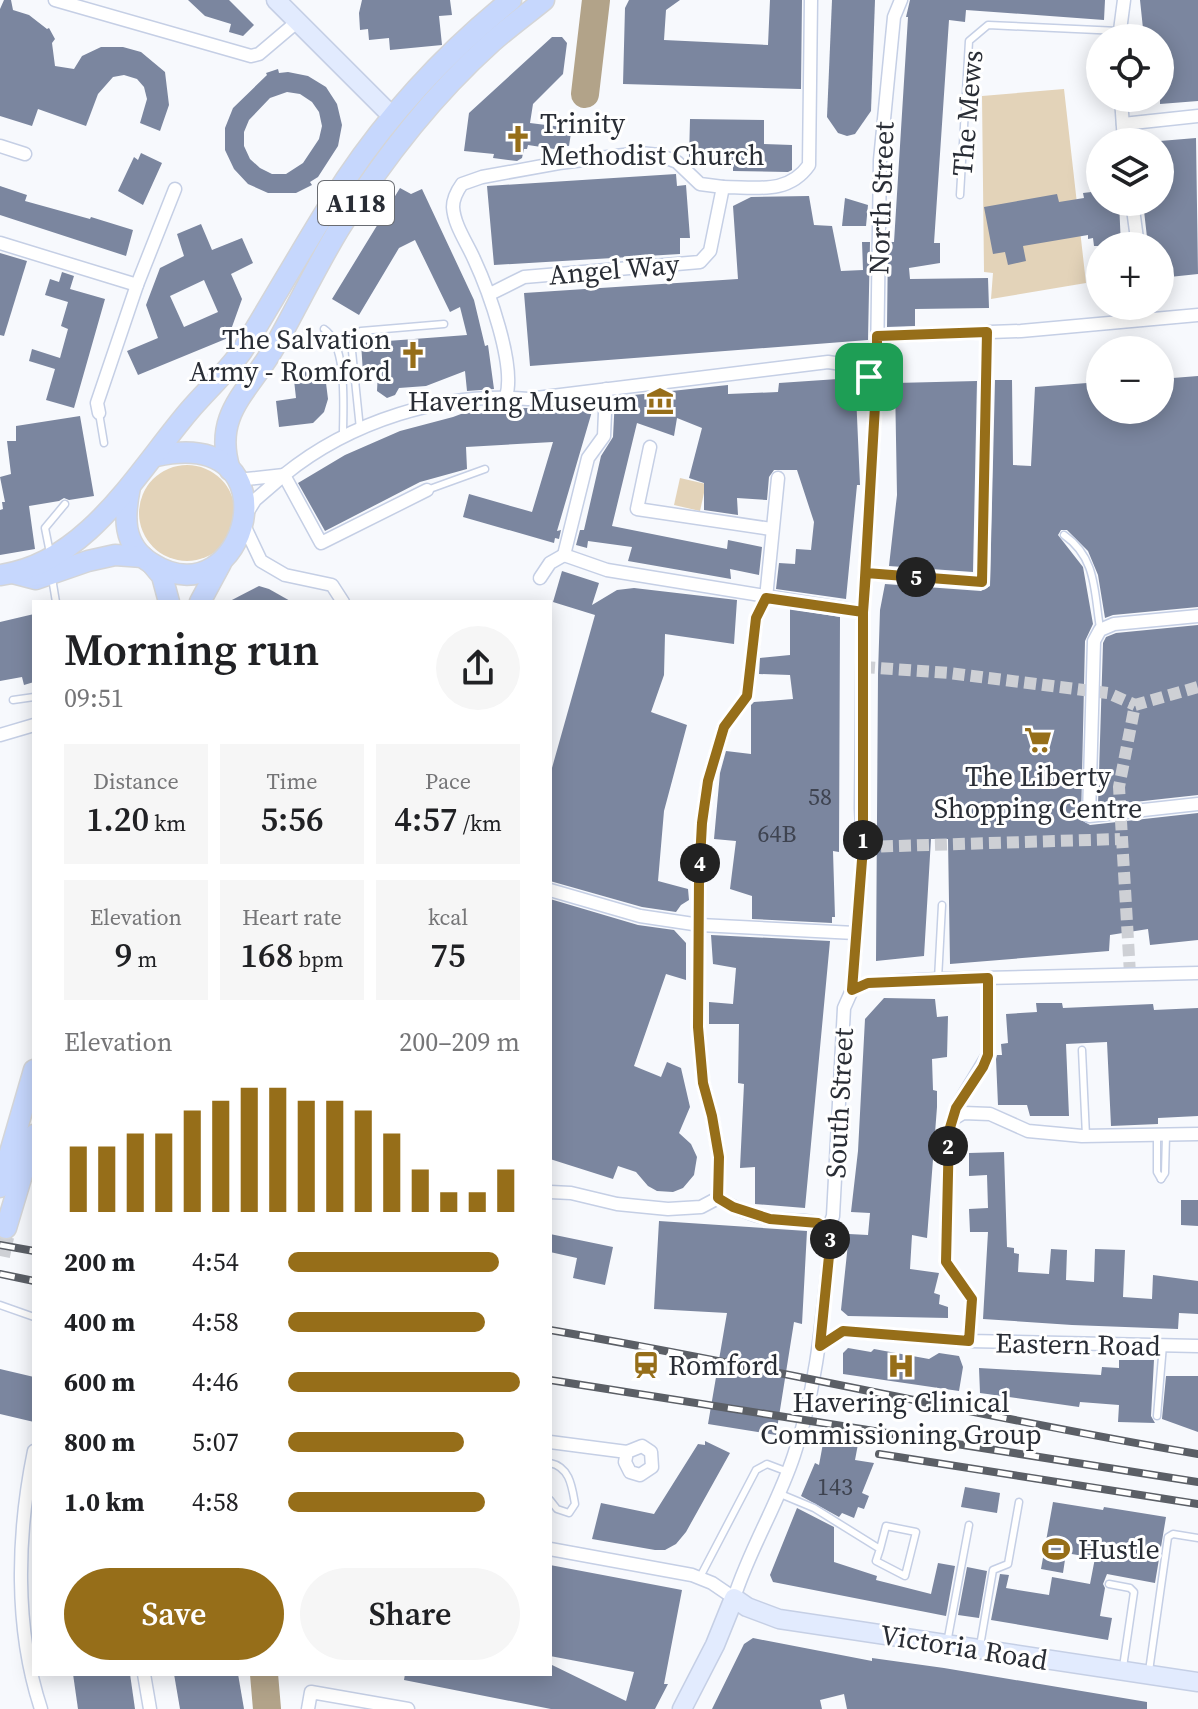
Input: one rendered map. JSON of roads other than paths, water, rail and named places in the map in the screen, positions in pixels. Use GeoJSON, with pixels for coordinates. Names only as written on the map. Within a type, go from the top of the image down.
{"type":"FeatureCollection","features":[{"type":"Feature","properties":{"kind":"main road","name":"A118"},"geometry":{"type":"LineString","coordinates":[[156,456],[189,411],[225,375],[242,351],[348,176],[393,117],[454,51],[511,0]]}},
{"type":"Feature","properties":{"kind":"main road","name":"A118"},"geometry":{"type":"LineString","coordinates":[[234,475],[225,454],[225,434],[232,409],[273,350],[337,232],[367,185],[444,89],[493,41],[544,0]]}},
{"type":"Feature","properties":{"kind":"main road"},"geometry":{"type":"LineString","coordinates":[[51,565],[156,456],[179,450],[200,452],[214,457],[234,475],[244,499],[240,537],[201,600]]}},
{"type":"Feature","properties":{"kind":"main road"},"geometry":{"type":"LineString","coordinates":[[131,484],[125,521],[130,541],[162,576],[168,600]]}},
{"type":"Feature","properties":{"kind":"main road"},"geometry":{"type":"LineString","coordinates":[[7,574],[115,555],[146,559],[186,574],[207,571],[226,556]]}},
{"type":"Feature","properties":{"kind":"main road"},"geometry":{"type":"LineString","coordinates":[[6,1228],[32,1082]]}},
{"type":"Feature","properties":{"kind":"main road"},"geometry":{"type":"LineString","coordinates":[[15,1181],[32,1140]]}},
{"type":"Feature","properties":{"kind":"street"},"geometry":{"type":"LineString","coordinates":[[55,0],[251,56],[259,54],[298,21]]}},
{"type":"Feature","properties":{"kind":"street"},"geometry":{"type":"LineString","coordinates":[[276,0],[393,117]]}},
{"type":"Feature","properties":{"kind":"street"},"geometry":{"type":"LineString","coordinates":[[506,397],[509,388],[490,294],[455,218],[453,204],[462,184],[482,177],[559,163],[640,153],[659,155],[677,162],[700,184],[781,187],[799,178],[809,165],[811,0]]}},
{"type":"Feature","properties":{"kind":"street","name":"North Street"},"geometry":{"type":"LineString","coordinates":[[869,377],[877,362],[880,160],[894,17],[901,0]]}},
{"type":"Feature","properties":{"kind":"street"},"geometry":{"type":"LineString","coordinates":[[1121,24],[1124,0]]}},
{"type":"Feature","properties":{"kind":"street"},"geometry":{"type":"LineString","coordinates":[[1122,112],[1123,128]]}},
{"type":"Feature","properties":{"kind":"street"},"geometry":{"type":"LineString","coordinates":[[1123,124],[1198,116]]}},
{"type":"Feature","properties":{"kind":"street"},"geometry":{"type":"LineString","coordinates":[[0,146],[25,154]]}},
{"type":"Feature","properties":{"kind":"street","name":"Angel Way"},"geometry":{"type":"LineString","coordinates":[[490,294],[524,277],[700,262],[710,251],[723,187]]}},
{"type":"Feature","properties":{"kind":"street"},"geometry":{"type":"LineString","coordinates":[[99,413],[97,403],[137,285],[175,189]]}},
{"type":"Feature","properties":{"kind":"street"},"geometry":{"type":"LineString","coordinates":[[0,243],[137,285]]}},
{"type":"Feature","properties":{"kind":"street"},"geometry":{"type":"LineString","coordinates":[[1174,317],[1198,315]]}},
{"type":"Feature","properties":{"kind":"street"},"geometry":{"type":"LineString","coordinates":[[877,336],[987,332],[1146,320]]}},
{"type":"Feature","properties":{"kind":"street"},"geometry":{"type":"LineString","coordinates":[[866,573],[982,582],[987,332]]}},
{"type":"Feature","properties":{"kind":"street"},"geometry":{"type":"LineString","coordinates":[[342,600],[332,585],[285,575],[261,561],[244,519],[255,500],[284,475],[315,451],[343,435],[427,407],[506,397],[528,399],[828,362],[854,365],[869,377]]}},
{"type":"Feature","properties":{"kind":"street","name":"South Street"},"geometry":{"type":"LineString","coordinates":[[682,1709],[715,1645],[747,1560],[788,1472],[802,1427],[820,1346],[831,1236],[828,1229],[833,1216],[844,1008],[852,990],[863,847],[863,612],[876,389],[869,377]]}},
{"type":"Feature","properties":{"kind":"street"},"geometry":{"type":"LineString","coordinates":[[540,578],[550,563],[564,555],[588,458],[604,436],[606,389]]}},
{"type":"Feature","properties":{"kind":"street"},"geometry":{"type":"LineString","coordinates":[[650,447],[637,509],[771,529]]}},
{"type":"Feature","properties":{"kind":"street"},"geometry":{"type":"LineString","coordinates":[[234,475],[284,475],[321,543],[427,490]]}},
{"type":"Feature","properties":{"kind":"street"},"geometry":{"type":"LineString","coordinates":[[718,1198],[719,1157],[703,1083],[700,1053],[697,995],[699,879],[708,781],[724,727],[747,696],[756,618],[766,598],[778,478]]}},
{"type":"Feature","properties":{"kind":"street"},"geometry":{"type":"LineString","coordinates":[[564,555],[607,570],[863,612]]}},
{"type":"Feature","properties":{"kind":"street"},"geometry":{"type":"LineString","coordinates":[[1198,616],[1114,624],[1100,630],[1094,641],[1089,816],[1198,804]]}},
{"type":"Feature","properties":{"kind":"street"},"geometry":{"type":"LineString","coordinates":[[0,735],[32,726]]}},
{"type":"Feature","properties":{"kind":"street"},"geometry":{"type":"LineString","coordinates":[[552,891],[640,916],[700,925],[855,933]]}},
{"type":"Feature","properties":{"kind":"street"},"geometry":{"type":"LineString","coordinates":[[852,990],[868,983],[938,979],[1198,973]]}},
{"type":"Feature","properties":{"kind":"street"},"geometry":{"type":"LineString","coordinates":[[969,1341],[972,1299],[950,1269],[946,1252],[949,1131],[961,1098],[988,1055],[988,978]]}},
{"type":"Feature","properties":{"kind":"street"},"geometry":{"type":"LineString","coordinates":[[953,1119],[963,1113],[990,1114],[1028,1131],[1086,1136],[1179,1137],[1198,1134]]}},
{"type":"Feature","properties":{"kind":"street"},"geometry":{"type":"LineString","coordinates":[[552,1192],[657,1208],[701,1207],[718,1198]]}},
{"type":"Feature","properties":{"kind":"street"},"geometry":{"type":"LineString","coordinates":[[718,1198],[733,1207],[770,1219],[818,1223],[828,1229]]}},
{"type":"Feature","properties":{"kind":"street","name":"Eastern Road"},"geometry":{"type":"LineString","coordinates":[[820,1346],[843,1331],[969,1341],[1198,1346]]}},
{"type":"Feature","properties":{"kind":"street"},"geometry":{"type":"LineString","coordinates":[[552,1442],[627,1452]]}},
{"type":"Feature","properties":{"kind":"street"},"geometry":{"type":"LineString","coordinates":[[32,1461],[22,1530],[22,1594],[32,1672]]}},
{"type":"Feature","properties":{"kind":"street"},"geometry":{"type":"LineString","coordinates":[[552,1549],[700,1577],[734,1598]]}},
{"type":"Feature","properties":{"kind":"street","name":"Victoria Road"},"geometry":{"type":"LineString","coordinates":[[734,1598],[747,1607],[779,1619],[1198,1682]]}},
{"type":"Feature","properties":{"kind":"street"},"geometry":{"type":"LineString","coordinates":[[33,1676],[41,1709]]}},
{"type":"Feature","properties":{"kind":"street"},"geometry":{"type":"LineString","coordinates":[[144,1676],[150,1709]]}},
{"type":"Feature","properties":{"kind":"street"},"geometry":{"type":"LineString","coordinates":[[308,1709],[311,1692],[408,1709]]}},
{"type":"Feature","properties":{"kind":"lane","name":"The Mews"},"geometry":{"type":"LineString","coordinates":[[960,195],[969,41],[988,25],[1086,32]]}},
{"type":"Feature","properties":{"kind":"lane"},"geometry":{"type":"LineString","coordinates":[[360,429],[352,351],[354,337],[361,331],[444,324]]}},
{"type":"Feature","properties":{"kind":"lane"},"geometry":{"type":"LineString","coordinates":[[324,329],[335,340],[340,359],[343,435]]}},
{"type":"Feature","properties":{"kind":"lane"},"geometry":{"type":"LineString","coordinates":[[99,413],[104,443]]}},
{"type":"Feature","properties":{"kind":"lane"},"geometry":{"type":"LineString","coordinates":[[427,490],[485,469]]}},
{"type":"Feature","properties":{"kind":"lane"},"geometry":{"type":"LineString","coordinates":[[56,600],[45,528],[65,504]]}},
{"type":"Feature","properties":{"kind":"lane"},"geometry":{"type":"LineString","coordinates":[[1064,535],[1078,545],[1087,558],[1100,630]]}},
{"type":"Feature","properties":{"kind":"lane"},"geometry":{"type":"LineString","coordinates":[[13,700],[32,697]]}},
{"type":"Feature","properties":{"kind":"lane"},"geometry":{"type":"LineString","coordinates":[[938,979],[942,905]]}},
{"type":"Feature","properties":{"kind":"lane"},"geometry":{"type":"LineString","coordinates":[[1082,1050],[1086,1136]]}},
{"type":"Feature","properties":{"kind":"lane"},"geometry":{"type":"LineString","coordinates":[[1162,1135],[1165,1173],[1161,1179],[1157,1172],[1162,1135]]}},
{"type":"Feature","properties":{"kind":"lane"},"geometry":{"type":"LineString","coordinates":[[1,1305],[32,1316]]}},
{"type":"Feature","properties":{"kind":"lane"},"geometry":{"type":"LineString","coordinates":[[1157,1416],[1163,1345]]}},
{"type":"Feature","properties":{"kind":"lane"},"geometry":{"type":"LineString","coordinates":[[552,1464],[561,1467],[573,1484],[575,1504],[569,1513],[564,1513],[552,1502]]}},
{"type":"Feature","properties":{"kind":"lane"},"geometry":{"type":"LineString","coordinates":[[700,1577],[756,1470],[767,1464],[788,1472]]}},
{"type":"Feature","properties":{"kind":"lane"},"geometry":{"type":"LineString","coordinates":[[778,1493],[814,1508],[880,1549]]}},
{"type":"Feature","properties":{"kind":"lane"},"geometry":{"type":"LineString","coordinates":[[980,1649],[993,1570],[1008,1564],[1019,1502]]}},
{"type":"Feature","properties":{"kind":"lane"},"geometry":{"type":"LineString","coordinates":[[946,1644],[969,1525]]}},
{"type":"Feature","properties":{"kind":"lane"},"geometry":{"type":"LineString","coordinates":[[886,1526],[916,1532],[905,1576],[876,1561],[880,1549],[886,1526]]}},
{"type":"Feature","properties":{"kind":"lane"},"geometry":{"type":"LineString","coordinates":[[1148,1675],[1168,1537],[1173,1534],[1198,1538]]}},
{"type":"Feature","properties":{"kind":"lane"},"geometry":{"type":"LineString","coordinates":[[1109,1584],[1130,1588],[1134,1592],[1123,1671]]}},
{"type":"Feature","properties":{"kind":"waterway"},"geometry":{"type":"LineString","coordinates":[[585,94],[596,0]]}},
{"type":"Feature","properties":{"kind":"waterway"},"geometry":{"type":"LineString","coordinates":[[264,1676],[267,1709]]}},
{"type":"Feature","properties":{"kind":"tunnel"},"geometry":{"type":"LineString","coordinates":[[863,667],[949,673],[1108,693],[1135,705]]}},
{"type":"Feature","properties":{"kind":"tunnel"},"geometry":{"type":"LineString","coordinates":[[1130,974],[1119,787],[1135,705],[1198,687]]}},
{"type":"Feature","properties":{"kind":"tunnel"},"geometry":{"type":"LineString","coordinates":[[863,847],[1120,839]]}},
{"type":"Feature","properties":{"kind":"tunnel"},"geometry":{"type":"LineString","coordinates":[[0,1256],[6,1228]]}},
{"type":"Feature","properties":{"kind":"railway"},"geometry":{"type":"LineString","coordinates":[[0,1245],[32,1251]]}},
{"type":"Feature","properties":{"kind":"railway"},"geometry":{"type":"LineString","coordinates":[[0,1274],[32,1281]]}},
{"type":"Feature","properties":{"kind":"railway"},"geometry":{"type":"LineString","coordinates":[[552,1330],[1198,1454]]}},
{"type":"Feature","properties":{"kind":"railway"},"geometry":{"type":"LineString","coordinates":[[552,1380],[1198,1482]]}},
{"type":"Feature","properties":{"kind":"railway"},"geometry":{"type":"LineString","coordinates":[[879,1454],[1198,1504]]}},
{"type":"Feature","properties":{"kind":"place","name":"Trinity Methodist Church"},"geometry":{"type":"Point","coordinates":[518,139]}},
{"type":"Feature","properties":{"kind":"place","name":"The Salvation Army - Romford"},"geometry":{"type":"Point","coordinates":[413,355]}},
{"type":"Feature","properties":{"kind":"place","name":"Havering Museum"},"geometry":{"type":"Point","coordinates":[660,401]}},
{"type":"Feature","properties":{"kind":"place","name":"The Liberty Shopping Centre"},"geometry":{"type":"Point","coordinates":[1038,740]}},
{"type":"Feature","properties":{"kind":"place","name":"Romford"},"geometry":{"type":"Point","coordinates":[646,1365]}},
{"type":"Feature","properties":{"kind":"place","name":"Havering Clinical Commissioning Group"},"geometry":{"type":"Point","coordinates":[901,1366]}},
{"type":"Feature","properties":{"kind":"place","name":"Hustle"},"geometry":{"type":"Point","coordinates":[1056,1549]}}]}
